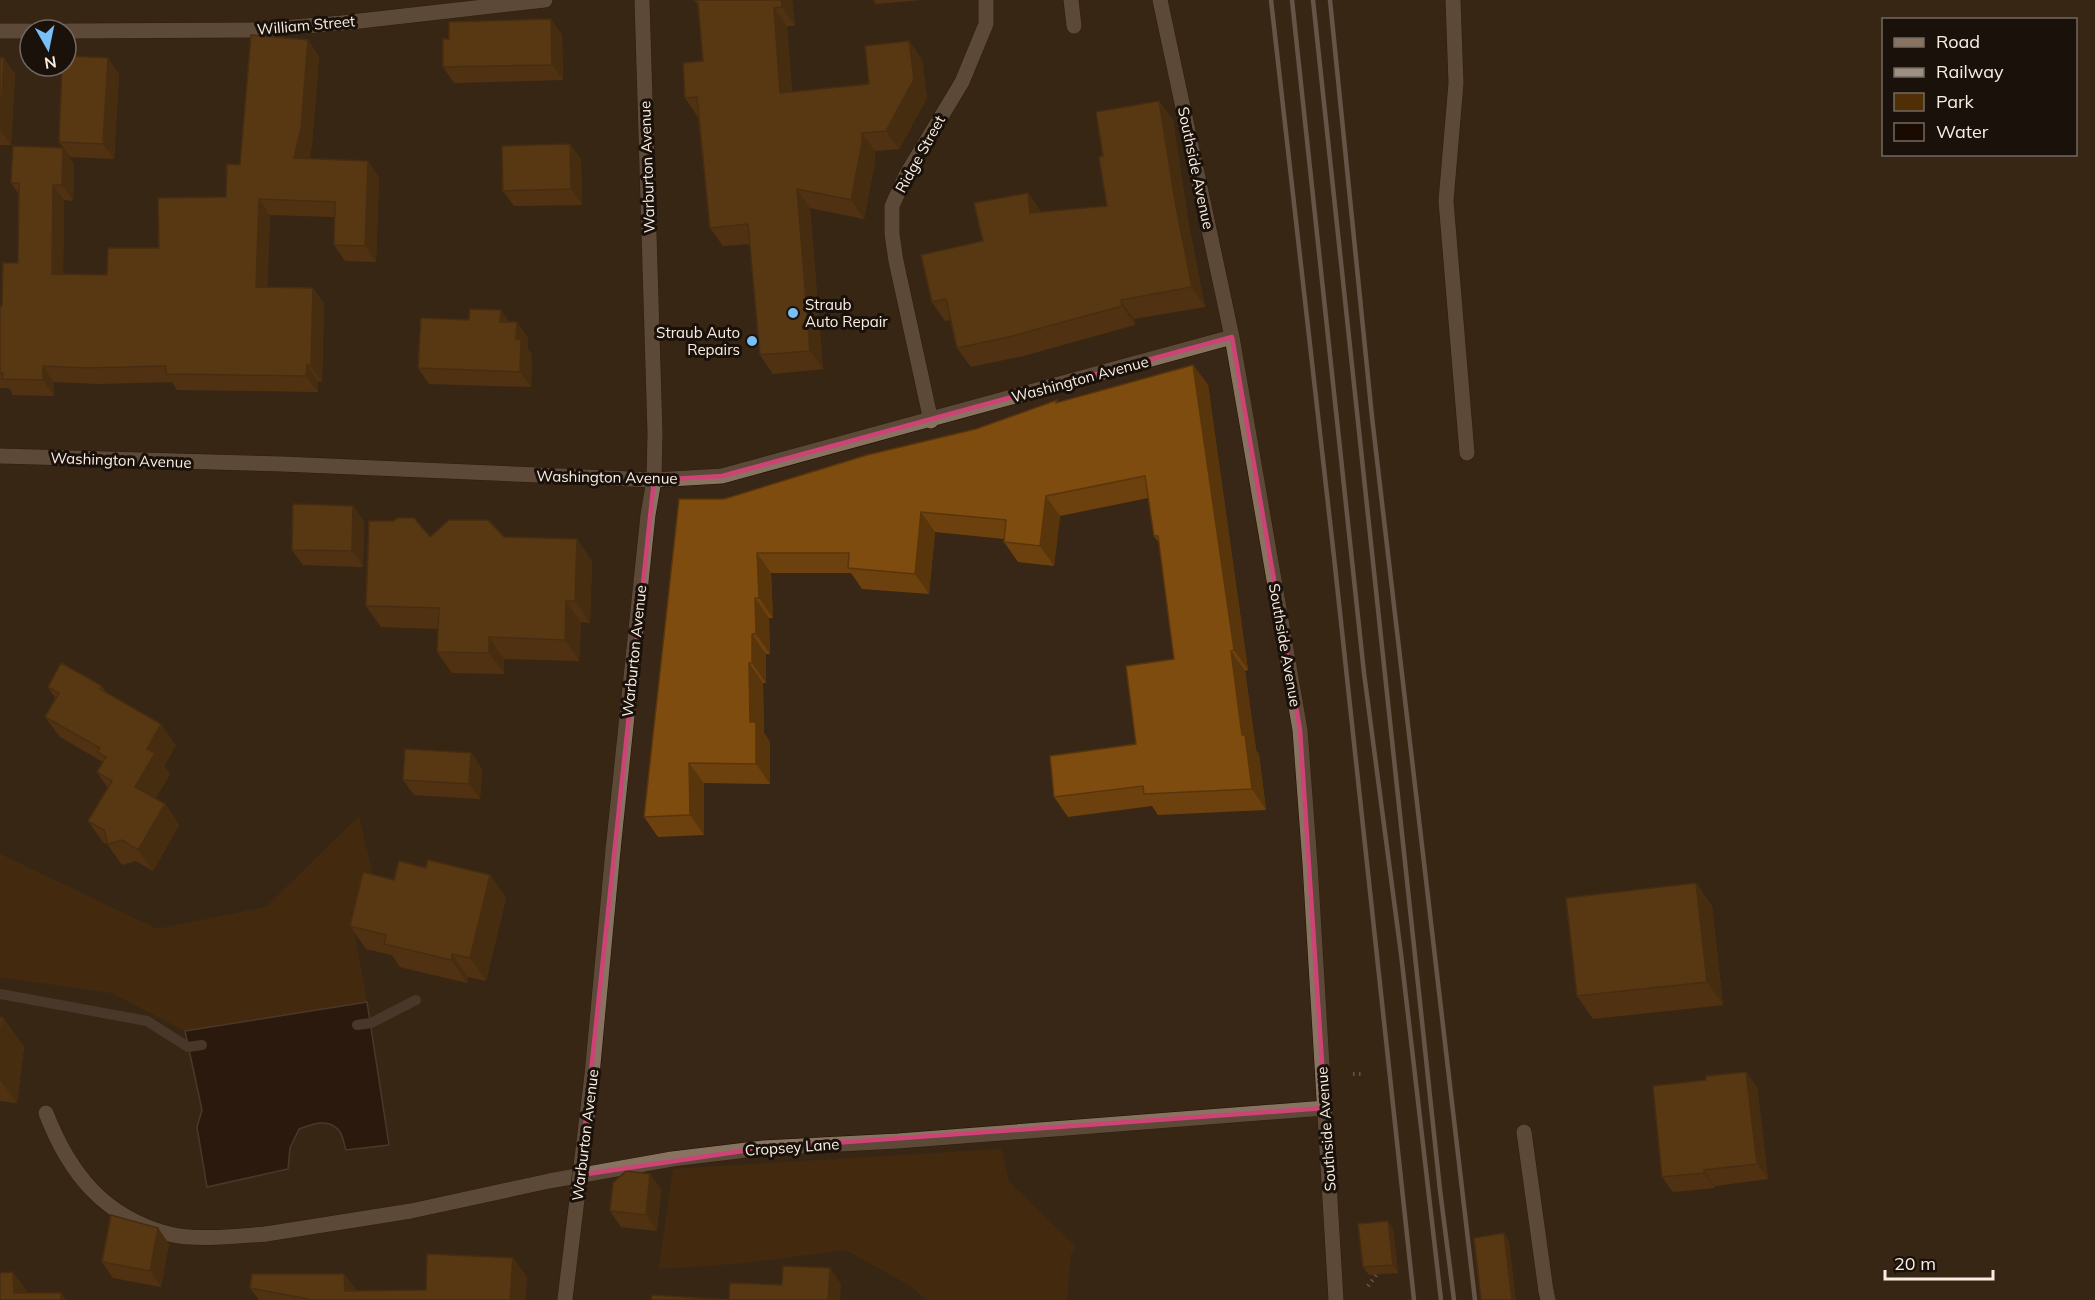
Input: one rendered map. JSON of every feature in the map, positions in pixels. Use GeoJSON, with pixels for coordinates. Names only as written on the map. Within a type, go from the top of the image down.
{"type":"FeatureCollection","features":[{"type":"Feature","properties":{"kind":"street","name":"William Street"},"geometry":{"type":"LineString","coordinates":[[78,31],[258,30],[342,23],[544,0]]}},
{"type":"Feature","properties":{"kind":"street","name":"Warburton Avenue"},"geometry":{"type":"LineString","coordinates":[[565,1299],[592,1075],[613,850],[648,515],[654,480],[656,434],[642,0]]}},
{"type":"Feature","properties":{"kind":"street","name":"Ridge Street"},"geometry":{"type":"LineString","coordinates":[[931,421],[896,261],[892,234],[892,206],[906,175],[962,82],[986,24],[986,0]]}},
{"type":"Feature","properties":{"kind":"street"},"geometry":{"type":"LineString","coordinates":[[1071,0],[1074,26]]}},
{"type":"Feature","properties":{"kind":"street","name":"Southside Avenue"},"geometry":{"type":"LineString","coordinates":[[1160,0],[1232,337],[1300,730],[1336,1300]]}},
{"type":"Feature","properties":{"kind":"street"},"geometry":{"type":"LineString","coordinates":[[1453,0],[1456,83],[1446,201],[1467,453]]}},
{"type":"Feature","properties":{"kind":"street"},"geometry":{"type":"LineString","coordinates":[[0,31],[18,31]]}},
{"type":"Feature","properties":{"kind":"street","name":"Washington Avenue"},"geometry":{"type":"LineString","coordinates":[[0,456],[282,464],[654,480],[722,476],[931,421],[1232,337]]}},
{"type":"Feature","properties":{"kind":"street","name":"Cropsey Lane"},"geometry":{"type":"LineString","coordinates":[[46,1113],[56,1139],[98,1198],[127,1218],[170,1234],[213,1237],[266,1234],[411,1211],[549,1181],[717,1153],[1325,1108]]}},
{"type":"Feature","properties":{"kind":"street"},"geometry":{"type":"LineString","coordinates":[[1524,1132],[1547,1295]]}},
{"type":"Feature","properties":{"kind":"path"},"geometry":{"type":"LineString","coordinates":[[1353,1074],[1361,1074]]}},
{"type":"Feature","properties":{"kind":"path"},"geometry":{"type":"LineString","coordinates":[[1368,1286],[1377,1274]]}},
{"type":"Feature","properties":{"kind":"highlighted area"},"geometry":{"type":"Polygon","coordinates":[[[1232,337],[1300,730],[1325,1108],[763,1148],[580,1175],[654,480],[722,476],[1232,337]]]}},
{"type":"Feature","properties":{"kind":"green space"},"geometry":{"type":"Polygon","coordinates":[[[359,816],[374,881],[351,913],[367,1002],[185,1031],[112,993],[0,977],[0,854],[157,929],[266,907],[359,816]]]}},
{"type":"Feature","properties":{"kind":"green space"},"geometry":{"type":"Polygon","coordinates":[[[1001,1149],[1009,1182],[1076,1247],[1071,1254],[1067,1300],[927,1300],[909,1285],[846,1250],[745,1263],[659,1269],[673,1169],[1001,1149]]]}},
{"type":"Feature","properties":{"kind":"water"},"geometry":{"type":"Polygon","coordinates":[[[367,1002],[389,1145],[346,1150],[336,1127],[326,1123],[315,1124],[299,1129],[290,1148],[288,1169],[207,1187],[197,1127],[202,1110],[185,1031],[367,1002]]]}},
{"type":"Feature","properties":{"kind":"building"},"geometry":{"type":"Polygon","coordinates":[[[694,0],[781,0],[782,7],[774,8],[780,93],[869,84],[865,46],[909,41],[914,79],[886,131],[862,133],[851,200],[797,189],[810,351],[760,355],[748,224],[710,228],[697,97],[685,98],[683,63],[703,61],[698,3],[694,0]]]}},
{"type":"Feature","properties":{"kind":"building"},"geometry":{"type":"Polygon","coordinates":[[[551,19],[552,65],[443,67],[443,39],[449,39],[449,22],[551,19]]]}},
{"type":"Feature","properties":{"kind":"building"},"geometry":{"type":"Polygon","coordinates":[[[251,35],[308,40],[301,128],[294,158],[368,161],[365,246],[334,245],[335,202],[259,199],[256,287],[313,288],[311,366],[307,365],[306,376],[166,374],[166,366],[87,368],[43,366],[43,380],[2,379],[3,373],[0,373],[0,306],[2,306],[3,263],[18,263],[19,183],[11,183],[13,146],[63,148],[62,185],[53,185],[52,274],[107,275],[108,248],[159,248],[158,198],[226,197],[227,164],[240,165],[251,35]]]}},
{"type":"Feature","properties":{"kind":"building"},"geometry":{"type":"Polygon","coordinates":[[[78,57],[108,58],[103,144],[59,142],[62,78],[78,78],[78,57]]]}},
{"type":"Feature","properties":{"kind":"building"},"geometry":{"type":"Polygon","coordinates":[[[0,58],[4,58],[0,129],[0,58]]]}},
{"type":"Feature","properties":{"kind":"building"},"geometry":{"type":"Polygon","coordinates":[[[1159,101],[1192,287],[1121,300],[1122,306],[1009,337],[957,348],[946,299],[932,302],[921,255],[983,241],[974,203],[1028,193],[1030,213],[1107,206],[1099,157],[1103,156],[1096,112],[1159,101]]]}},
{"type":"Feature","properties":{"kind":"building"},"geometry":{"type":"Polygon","coordinates":[[[570,144],[571,189],[503,191],[502,146],[570,144]]]}},
{"type":"Feature","properties":{"kind":"building"},"geometry":{"type":"Polygon","coordinates":[[[470,309],[501,310],[500,322],[517,322],[516,339],[521,340],[520,372],[418,368],[421,318],[469,320],[470,309]]]}},
{"type":"Feature","properties":{"kind":"building"},"geometry":{"type":"Polygon","coordinates":[[[1193,365],[1234,650],[1231,651],[1242,735],[1245,735],[1252,789],[1144,794],[1143,786],[1054,797],[1050,756],[1136,744],[1126,666],[1174,659],[1158,536],[1154,536],[1145,476],[1046,496],[1040,546],[1004,542],[1006,520],[921,512],[915,574],[848,568],[849,553],[757,553],[759,598],[755,598],[756,634],[752,634],[752,663],[749,663],[750,722],[756,722],[756,764],[689,763],[690,815],[644,817],[679,499],[724,499],[867,455],[976,429],[1057,400],[1056,403],[1193,365]]]}},
{"type":"Feature","properties":{"kind":"building"},"geometry":{"type":"Polygon","coordinates":[[[293,504],[353,506],[352,551],[292,550],[293,504]]]}},
{"type":"Feature","properties":{"kind":"building"},"geometry":{"type":"Polygon","coordinates":[[[398,518],[414,518],[430,537],[449,520],[488,520],[504,537],[577,539],[575,601],[566,601],[565,640],[489,637],[489,653],[437,652],[439,608],[366,606],[369,521],[393,521],[398,518]]]}},
{"type":"Feature","properties":{"kind":"building"},"geometry":{"type":"Polygon","coordinates":[[[61,663],[102,686],[100,689],[161,724],[147,749],[155,753],[135,787],[165,804],[138,850],[122,840],[108,844],[104,830],[88,821],[112,781],[97,772],[106,757],[97,752],[100,748],[45,717],[59,693],[48,687],[61,663]]]}},
{"type":"Feature","properties":{"kind":"building"},"geometry":{"type":"Polygon","coordinates":[[[405,749],[471,753],[469,784],[403,780],[405,749]]]}},
{"type":"Feature","properties":{"kind":"building"},"geometry":{"type":"Polygon","coordinates":[[[428,860],[490,875],[470,958],[452,954],[451,960],[384,944],[386,935],[350,926],[363,872],[394,880],[399,861],[426,868],[428,860]]]}},
{"type":"Feature","properties":{"kind":"building"},"geometry":{"type":"Polygon","coordinates":[[[1696,883],[1707,982],[1577,996],[1566,898],[1696,883]]]}},
{"type":"Feature","properties":{"kind":"building"},"geometry":{"type":"Polygon","coordinates":[[[0,1017],[3,1018],[0,1043],[0,1017]]]}},
{"type":"Feature","properties":{"kind":"building"},"geometry":{"type":"Polygon","coordinates":[[[1746,1072],[1757,1164],[1662,1177],[1653,1086],[1706,1080],[1706,1076],[1746,1072]]]}},
{"type":"Feature","properties":{"kind":"building"},"geometry":{"type":"Polygon","coordinates":[[[626,1171],[650,1174],[646,1215],[610,1211],[613,1183],[626,1171]]]}},
{"type":"Feature","properties":{"kind":"building"},"geometry":{"type":"Polygon","coordinates":[[[111,1215],[158,1228],[150,1271],[102,1262],[111,1215]]]}},
{"type":"Feature","properties":{"kind":"building"},"geometry":{"type":"Polygon","coordinates":[[[1388,1221],[1393,1265],[1363,1267],[1358,1224],[1388,1221]]]}},
{"type":"Feature","properties":{"kind":"building"},"geometry":{"type":"Polygon","coordinates":[[[1504,1233],[1512,1300],[1481,1300],[1474,1238],[1504,1233]]]}},
{"type":"Feature","properties":{"kind":"building"},"geometry":{"type":"Polygon","coordinates":[[[427,1254],[513,1258],[510,1300],[313,1300],[250,1288],[252,1274],[344,1274],[345,1291],[426,1290],[427,1254]]]}},
{"type":"Feature","properties":{"kind":"building"},"geometry":{"type":"Polygon","coordinates":[[[783,1266],[830,1268],[828,1300],[729,1300],[730,1283],[782,1285],[783,1266]]]}},
{"type":"Feature","properties":{"kind":"building"},"geometry":{"type":"Polygon","coordinates":[[[13,1272],[14,1293],[61,1293],[61,1300],[0,1300],[0,1273],[13,1272]]]}},
{"type":"Feature","properties":{"kind":"building"},"geometry":{"type":"Polygon","coordinates":[[[652,1295],[728,1300],[651,1300],[652,1295]]]}},
{"type":"Feature","properties":{"kind":"waterway"},"geometry":{"type":"LineString","coordinates":[[0,994],[147,1021],[188,1047],[202,1045]]}},
{"type":"Feature","properties":{"kind":"waterway"},"geometry":{"type":"LineString","coordinates":[[357,1025],[371,1023],[416,1000]]}},
{"type":"Feature","properties":{"kind":"railway"},"geometry":{"type":"LineString","coordinates":[[1271,0],[1414,1300]]}},
{"type":"Feature","properties":{"kind":"railway"},"geometry":{"type":"LineString","coordinates":[[1292,0],[1364,673],[1401,954],[1441,1300]]}},
{"type":"Feature","properties":{"kind":"railway"},"geometry":{"type":"LineString","coordinates":[[1313,0],[1440,1190],[1454,1300]]}},
{"type":"Feature","properties":{"kind":"railway"},"geometry":{"type":"LineString","coordinates":[[1330,0],[1372,417],[1475,1300]]}},
{"type":"Feature","properties":{"kind":"place","name":"Straub Auto Repair"},"geometry":{"type":"Point","coordinates":[793,313]}},
{"type":"Feature","properties":{"kind":"place","name":"Straub Auto Repairs"},"geometry":{"type":"Point","coordinates":[752,341]}}]}
